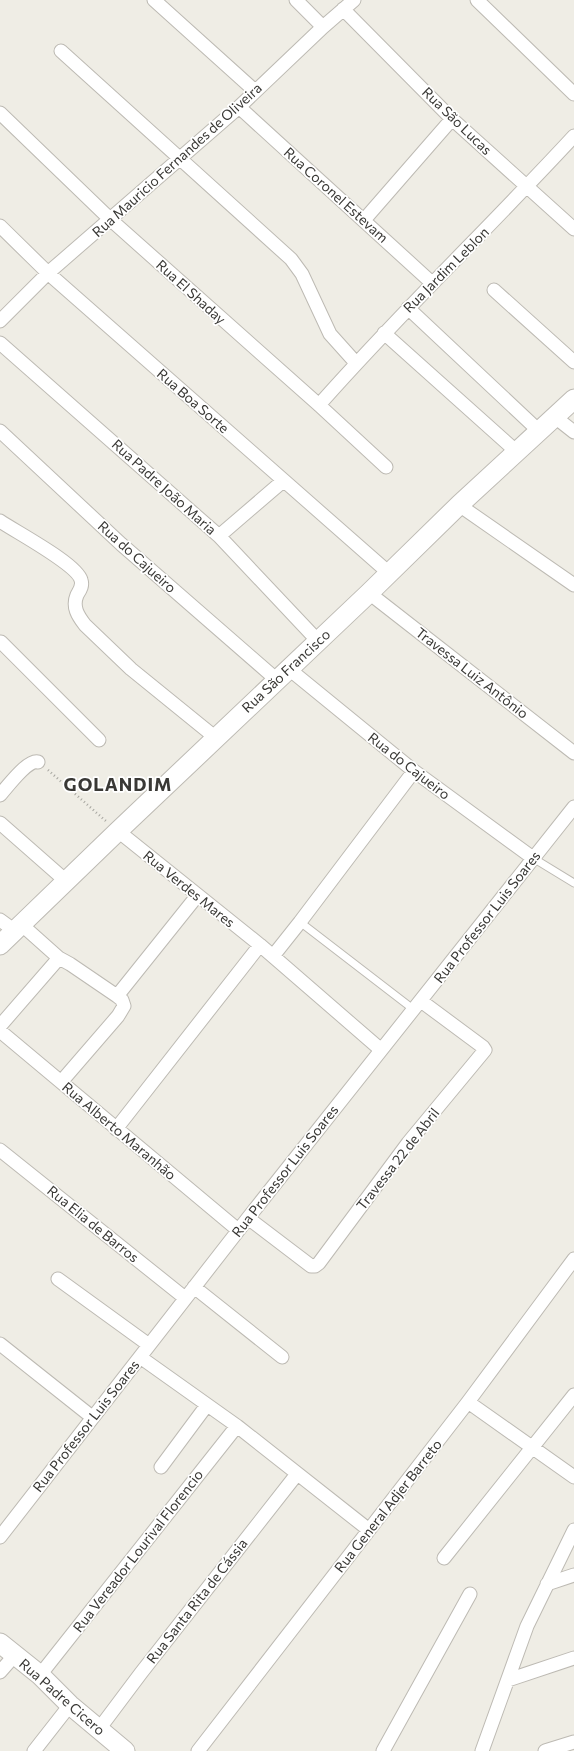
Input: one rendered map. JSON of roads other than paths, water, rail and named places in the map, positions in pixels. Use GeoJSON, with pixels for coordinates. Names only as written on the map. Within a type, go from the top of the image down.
{"type":"FeatureCollection","features":[{"type":"Feature","properties":{"kind":"street"},"geometry":{"type":"LineString","coordinates":[[154,0],[255,91]]}},
{"type":"Feature","properties":{"kind":"street"},"geometry":{"type":"LineString","coordinates":[[296,0],[323,27]]}},
{"type":"Feature","properties":{"kind":"street","name":"Rua Mauricio Fernandes de Oliveira"},"geometry":{"type":"LineString","coordinates":[[0,321],[48,273],[111,220],[239,107],[323,27],[354,0]]}},
{"type":"Feature","properties":{"kind":"street"},"geometry":{"type":"LineString","coordinates":[[477,0],[574,94]]}},
{"type":"Feature","properties":{"kind":"street","name":"Rua São Lucas"},"geometry":{"type":"LineString","coordinates":[[343,9],[452,119],[574,229]]}},
{"type":"Feature","properties":{"kind":"street"},"geometry":{"type":"LineString","coordinates":[[60,51],[291,260],[302,274],[330,334],[356,363]]}},
{"type":"Feature","properties":{"kind":"street","name":"Rua Coronel Estevam"},"geometry":{"type":"LineString","coordinates":[[239,107],[432,283]]}},
{"type":"Feature","properties":{"kind":"street","name":"Rua El Shaday"},"geometry":{"type":"LineString","coordinates":[[0,113],[111,220],[319,405],[386,467]]}},
{"type":"Feature","properties":{"kind":"street"},"geometry":{"type":"LineString","coordinates":[[364,220],[452,119]]}},
{"type":"Feature","properties":{"kind":"street","name":"Rua Jardim Leblon"},"geometry":{"type":"LineString","coordinates":[[319,405],[384,333],[527,187],[574,136]]}},
{"type":"Feature","properties":{"kind":"street","name":"Rua Boa Sorte"},"geometry":{"type":"LineString","coordinates":[[0,226],[48,273],[283,481],[390,573]]}},
{"type":"Feature","properties":{"kind":"street"},"geometry":{"type":"LineString","coordinates":[[494,290],[574,362]]}},
{"type":"Feature","properties":{"kind":"street"},"geometry":{"type":"LineString","coordinates":[[408,308],[539,431]]}},
{"type":"Feature","properties":{"kind":"street"},"geometry":{"type":"LineString","coordinates":[[384,333],[517,452]]}},
{"type":"Feature","properties":{"kind":"street","name":"Rua Padre João Maria"},"geometry":{"type":"LineString","coordinates":[[0,343],[219,536],[318,641]]}},
{"type":"Feature","properties":{"kind":"street","name":"Rua São Francisco"},"geometry":{"type":"LineString","coordinates":[[0,946],[12,925],[66,881],[459,506],[574,399]]}},
{"type":"Feature","properties":{"kind":"street"},"geometry":{"type":"LineString","coordinates":[[555,417],[574,432]]}},
{"type":"Feature","properties":{"kind":"street","name":"Rua do Cajueiro"},"geometry":{"type":"LineString","coordinates":[[0,431],[121,544],[283,675],[533,858]]}},
{"type":"Feature","properties":{"kind":"street"},"geometry":{"type":"LineString","coordinates":[[219,536],[283,481]]}},
{"type":"Feature","properties":{"kind":"street"},"geometry":{"type":"LineString","coordinates":[[459,506],[574,585]]}},
{"type":"Feature","properties":{"kind":"street"},"geometry":{"type":"LineString","coordinates":[[0,521],[75,570],[80,576],[82,585],[75,607],[85,626],[136,674],[216,738]]}},
{"type":"Feature","properties":{"kind":"street","name":"Travessa Luiz Antônio"},"geometry":{"type":"LineString","coordinates":[[369,593],[574,753]]}},
{"type":"Feature","properties":{"kind":"street"},"geometry":{"type":"LineString","coordinates":[[0,638],[99,740]]}},
{"type":"Feature","properties":{"kind":"street"},"geometry":{"type":"LineString","coordinates":[[0,795],[27,766],[33,761],[38,762]]}},
{"type":"Feature","properties":{"kind":"street"},"geometry":{"type":"LineString","coordinates":[[272,956],[300,922],[414,771]]}},
{"type":"Feature","properties":{"kind":"street","name":"Rua Professor Luis Soares"},"geometry":{"type":"LineString","coordinates":[[0,1537],[238,1230],[574,807]]}},
{"type":"Feature","properties":{"kind":"street"},"geometry":{"type":"LineString","coordinates":[[0,823],[66,881]]}},
{"type":"Feature","properties":{"kind":"street","name":"Rua Verdes Mares"},"geometry":{"type":"LineString","coordinates":[[118,831],[197,896],[260,945],[380,1050]]}},
{"type":"Feature","properties":{"kind":"street"},"geometry":{"type":"LineString","coordinates":[[117,996],[197,896]]}},
{"type":"Feature","properties":{"kind":"street"},"geometry":{"type":"LineString","coordinates":[[12,925],[117,996],[122,1000],[124,1006],[118,1016],[60,1082]]}},
{"type":"Feature","properties":{"kind":"street"},"geometry":{"type":"LineString","coordinates":[[116,1129],[260,945]]}},
{"type":"Feature","properties":{"kind":"street"},"geometry":{"type":"LineString","coordinates":[[0,1026],[59,958]]}},
{"type":"Feature","properties":{"kind":"street","name":"Travessa 22 de Abril"},"geometry":{"type":"LineString","coordinates":[[248,1218],[311,1266],[319,1264],[408,1144],[484,1050],[483,1047],[417,1005]]}},
{"type":"Feature","properties":{"kind":"street","name":"Rua Alberto Maranhão"},"geometry":{"type":"LineString","coordinates":[[0,1031],[238,1230]]}},
{"type":"Feature","properties":{"kind":"street","name":"Rua Elia de Barros"},"geometry":{"type":"LineString","coordinates":[[0,1150],[185,1298]]}},
{"type":"Feature","properties":{"kind":"street","name":"Rua General Adjer Barreto"},"geometry":{"type":"LineString","coordinates":[[198,1751],[468,1402],[574,1259]]}},
{"type":"Feature","properties":{"kind":"street"},"geometry":{"type":"LineString","coordinates":[[58,1279],[149,1346]]}},
{"type":"Feature","properties":{"kind":"street"},"geometry":{"type":"LineString","coordinates":[[194,1287],[282,1357]]}},
{"type":"Feature","properties":{"kind":"street"},"geometry":{"type":"LineString","coordinates":[[0,1344],[92,1417]]}},
{"type":"Feature","properties":{"kind":"street"},"geometry":{"type":"LineString","coordinates":[[140,1357],[236,1426],[369,1530]]}},
{"type":"Feature","properties":{"kind":"street"},"geometry":{"type":"LineString","coordinates":[[444,1558],[574,1395]]}},
{"type":"Feature","properties":{"kind":"street"},"geometry":{"type":"LineString","coordinates":[[468,1402],[574,1478]]}},
{"type":"Feature","properties":{"kind":"street"},"geometry":{"type":"LineString","coordinates":[[161,1467],[208,1405]]}},
{"type":"Feature","properties":{"kind":"street","name":"Rua Vereador Lourival Florencio"},"geometry":{"type":"LineString","coordinates":[[40,1675],[236,1426]]}},
{"type":"Feature","properties":{"kind":"street","name":"Rua Santa Rita de Cássia"},"geometry":{"type":"LineString","coordinates":[[99,1729],[297,1474]]}},
{"type":"Feature","properties":{"kind":"street"},"geometry":{"type":"LineString","coordinates":[[482,1751],[527,1626],[574,1530]]}},
{"type":"Feature","properties":{"kind":"street"},"geometry":{"type":"LineString","coordinates":[[547,1584],[574,1575]]}},
{"type":"Feature","properties":{"kind":"street"},"geometry":{"type":"LineString","coordinates":[[383,1751],[470,1594]]}},
{"type":"Feature","properties":{"kind":"street"},"geometry":{"type":"LineString","coordinates":[[0,1672],[7,1650]]}},
{"type":"Feature","properties":{"kind":"street","name":"Rua Padre Cicero"},"geometry":{"type":"LineString","coordinates":[[7,1650],[40,1675],[70,1705],[122,1750]]}},
{"type":"Feature","properties":{"kind":"street"},"geometry":{"type":"LineString","coordinates":[[508,1680],[574,1658]]}},
{"type":"Feature","properties":{"kind":"street"},"geometry":{"type":"LineString","coordinates":[[34,1751],[70,1705]]}},
{"type":"Feature","properties":{"kind":"street"},"geometry":{"type":"LineString","coordinates":[[545,1751],[574,1742]]}},
{"type":"Feature","properties":{"kind":"lane"},"geometry":{"type":"LineString","coordinates":[[533,858],[574,883]]}},
{"type":"Feature","properties":{"kind":"lane"},"geometry":{"type":"LineString","coordinates":[[300,922],[417,1005]]}},
{"type":"Feature","properties":{"kind":"district","name":"GOLANDIM"},"geometry":{"type":"Point","coordinates":[118,785]}}]}
